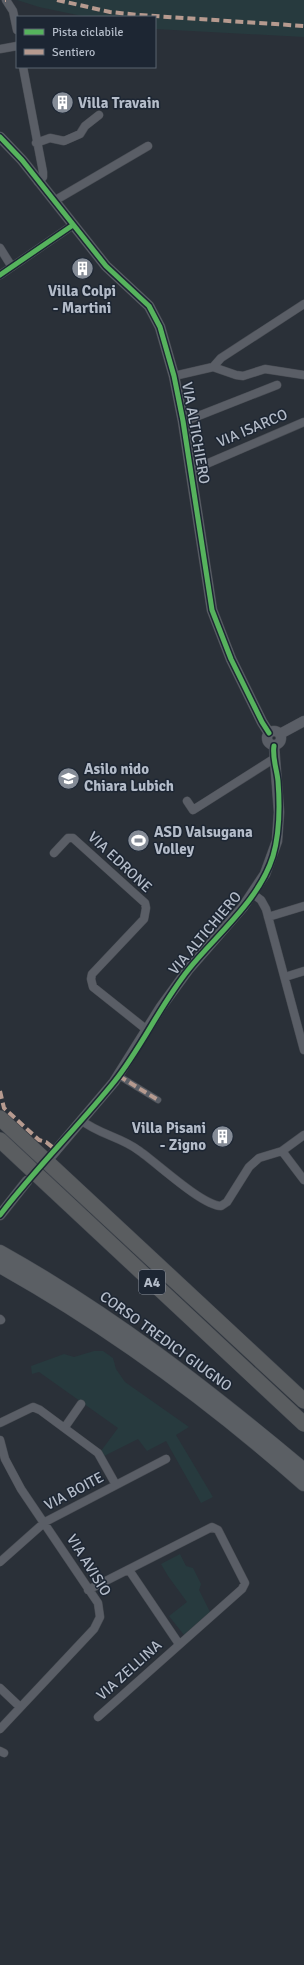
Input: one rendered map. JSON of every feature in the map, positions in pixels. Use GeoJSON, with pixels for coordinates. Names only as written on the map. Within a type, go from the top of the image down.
{"type":"FeatureCollection","features":[{"type":"Feature","properties":{"kind":"highway","name":"A4"},"geometry":{"type":"LineString","coordinates":[[0,1118],[304,1401]]}},
{"type":"Feature","properties":{"kind":"highway","name":"A4"},"geometry":{"type":"LineString","coordinates":[[0,1140],[304,1424]]}},
{"type":"Feature","properties":{"kind":"highway","name":"CORSO TREDICI GIUGNO"},"geometry":{"type":"LineString","coordinates":[[0,1252],[77,1298],[144,1350],[304,1484]]}},
{"type":"Feature","properties":{"kind":"highway","name":"CORSO TREDICI GIUGNO"},"geometry":{"type":"LineString","coordinates":[[0,1266],[144,1350],[206,1389],[304,1470]]}},
{"type":"Feature","properties":{"kind":"street"},"geometry":{"type":"LineString","coordinates":[[6,0],[13,10],[16,24]]}},
{"type":"Feature","properties":{"kind":"street"},"geometry":{"type":"LineString","coordinates":[[0,49],[16,46]]}},
{"type":"Feature","properties":{"kind":"street"},"geometry":{"type":"LineString","coordinates":[[23,68],[36,143],[43,172],[43,177],[38,182]]}},
{"type":"Feature","properties":{"kind":"street"},"geometry":{"type":"LineString","coordinates":[[36,143],[50,138],[64,141],[80,134],[84,126],[99,115]]}},
{"type":"Feature","properties":{"kind":"street","name":"VIA ALTICHIERO"},"geometry":{"type":"LineString","coordinates":[[0,137],[22,160],[106,266],[149,306],[160,327],[174,376],[183,422],[212,610],[230,658],[269,733],[267,741],[274,746],[279,812],[277,841],[270,863],[253,894],[188,970],[161,1007],[119,1076],[54,1152]]}},
{"type":"Feature","properties":{"kind":"street"},"geometry":{"type":"LineString","coordinates":[[54,201],[148,146]]}},
{"type":"Feature","properties":{"kind":"street"},"geometry":{"type":"LineString","coordinates":[[0,275],[73,225]]}},
{"type":"Feature","properties":{"kind":"street"},"geometry":{"type":"LineString","coordinates":[[0,248],[12,267]]}},
{"type":"Feature","properties":{"kind":"street"},"geometry":{"type":"LineString","coordinates":[[213,367],[221,358],[304,304]]}},
{"type":"Feature","properties":{"kind":"street"},"geometry":{"type":"LineString","coordinates":[[174,376],[213,367],[243,376],[265,369],[304,375]]}},
{"type":"Feature","properties":{"kind":"street"},"geometry":{"type":"LineString","coordinates":[[183,422],[277,385]]}},
{"type":"Feature","properties":{"kind":"street","name":"VIA ISARCO"},"geometry":{"type":"LineString","coordinates":[[190,470],[304,422]]}},
{"type":"Feature","properties":{"kind":"street"},"geometry":{"type":"LineString","coordinates":[[269,733],[273,731],[280,734],[304,722]]}},
{"type":"Feature","properties":{"kind":"street"},"geometry":{"type":"LineString","coordinates":[[274,746],[281,742],[280,734]]}},
{"type":"Feature","properties":{"kind":"street"},"geometry":{"type":"LineString","coordinates":[[187,801],[193,810],[275,758]]}},
{"type":"Feature","properties":{"kind":"street","name":"VIA EDRONE"},"geometry":{"type":"LineString","coordinates":[[54,853],[68,838],[73,838],[145,903],[146,908],[144,919],[92,974],[90,979],[93,987],[148,1030]]}},
{"type":"Feature","properties":{"kind":"street"},"geometry":{"type":"LineString","coordinates":[[253,894],[263,903],[268,917],[304,1050]]}},
{"type":"Feature","properties":{"kind":"street"},"geometry":{"type":"LineString","coordinates":[[268,917],[304,906]]}},
{"type":"Feature","properties":{"kind":"street"},"geometry":{"type":"LineString","coordinates":[[285,977],[304,972]]}},
{"type":"Feature","properties":{"kind":"street"},"geometry":{"type":"LineString","coordinates":[[119,1076],[158,1100]]}},
{"type":"Feature","properties":{"kind":"street"},"geometry":{"type":"LineString","coordinates":[[81,1120],[138,1149],[164,1171],[215,1206],[221,1206],[227,1202],[249,1167],[259,1158],[282,1151],[304,1135]]}},
{"type":"Feature","properties":{"kind":"street"},"geometry":{"type":"LineString","coordinates":[[282,1151],[304,1180]]}},
{"type":"Feature","properties":{"kind":"street"},"geometry":{"type":"LineString","coordinates":[[0,1215],[28,1181]]}},
{"type":"Feature","properties":{"kind":"street"},"geometry":{"type":"LineString","coordinates":[[65,1427],[81,1404]]}},
{"type":"Feature","properties":{"kind":"street","name":"VIA BOITE"},"geometry":{"type":"LineString","coordinates":[[0,1424],[33,1407],[40,1410],[65,1427],[98,1453],[116,1485]]}},
{"type":"Feature","properties":{"kind":"street","name":"VIA AVISIO"},"geometry":{"type":"LineString","coordinates":[[0,1440],[8,1466],[26,1496],[45,1522],[88,1590],[98,1603],[100,1610],[100,1617],[94,1629],[0,1729]]}},
{"type":"Feature","properties":{"kind":"street","name":"VIA BOITE"},"geometry":{"type":"LineString","coordinates":[[0,1562],[45,1522],[166,1459]]}},
{"type":"Feature","properties":{"kind":"street","name":"VIA ZELLINA"},"geometry":{"type":"LineString","coordinates":[[88,1590],[208,1528],[218,1530],[244,1580],[244,1587],[98,1717]]}},
{"type":"Feature","properties":{"kind":"street","name":"VIA ZELLINA"},"geometry":{"type":"LineString","coordinates":[[128,1570],[179,1644]]}},
{"type":"Feature","properties":{"kind":"street"},"geometry":{"type":"LineString","coordinates":[[0,1688],[20,1707]]}},
{"type":"Feature","properties":{"kind":"green space"},"geometry":{"type":"Polygon","coordinates":[[[17,0],[304,0],[304,37],[156,29],[156,16],[82,16],[39,7],[17,0]]]}},
{"type":"Feature","properties":{"kind":"green space"},"geometry":{"type":"Polygon","coordinates":[[[94,1351],[103,1351],[113,1358],[116,1369],[125,1382],[189,1427],[176,1435],[213,1497],[201,1503],[166,1441],[147,1451],[138,1439],[104,1456],[101,1451],[118,1428],[39,1372],[32,1374],[31,1366],[64,1354],[74,1357],[94,1351]]]}},
{"type":"Feature","properties":{"kind":"green space"},"geometry":{"type":"Polygon","coordinates":[[[180,1554],[186,1566],[193,1568],[201,1584],[199,1590],[210,1612],[184,1635],[169,1616],[187,1602],[161,1564],[180,1554]]]}},
{"type":"Feature","properties":{"kind":"marked path"},"geometry":{"type":"LineString","coordinates":[[57,0],[110,12],[154,16]]}},
{"type":"Feature","properties":{"kind":"marked path"},"geometry":{"type":"LineString","coordinates":[[156,16],[304,26]]}},
{"type":"Feature","properties":{"kind":"marked path"},"geometry":{"type":"LineString","coordinates":[[119,1076],[158,1100]]}},
{"type":"Feature","properties":{"kind":"marked path"},"geometry":{"type":"LineString","coordinates":[[0,1091],[4,1108],[39,1140],[46,1142],[56,1150]]}},
{"type":"Feature","properties":{"kind":"cycle path"},"geometry":{"type":"LineString","coordinates":[[0,137],[22,160],[106,266],[149,306],[160,327],[174,376],[183,421],[212,610],[231,659],[262,722],[269,733]]}},
{"type":"Feature","properties":{"kind":"cycle path"},"geometry":{"type":"LineString","coordinates":[[0,275],[73,225]]}},
{"type":"Feature","properties":{"kind":"cycle path"},"geometry":{"type":"LineString","coordinates":[[0,1215],[27,1181],[86,1116],[114,1082],[189,969],[248,902],[258,888],[267,872],[273,856],[278,829],[279,791],[274,746]]}},
{"type":"Feature","properties":{"kind":"place","name":"Villa Travain"},"geometry":{"type":"Point","coordinates":[62,103]}},
{"type":"Feature","properties":{"kind":"place","name":"Villa Colpi - Martini"},"geometry":{"type":"Point","coordinates":[82,268]}},
{"type":"Feature","properties":{"kind":"place","name":"Asilo nido Chiara Lubich"},"geometry":{"type":"Point","coordinates":[68,778]}},
{"type":"Feature","properties":{"kind":"place","name":"ASD Valsugana Volley"},"geometry":{"type":"Point","coordinates":[139,841]}},
{"type":"Feature","properties":{"kind":"place","name":"Villa Pisani - Zigno"},"geometry":{"type":"Point","coordinates":[222,1137]}}]}
